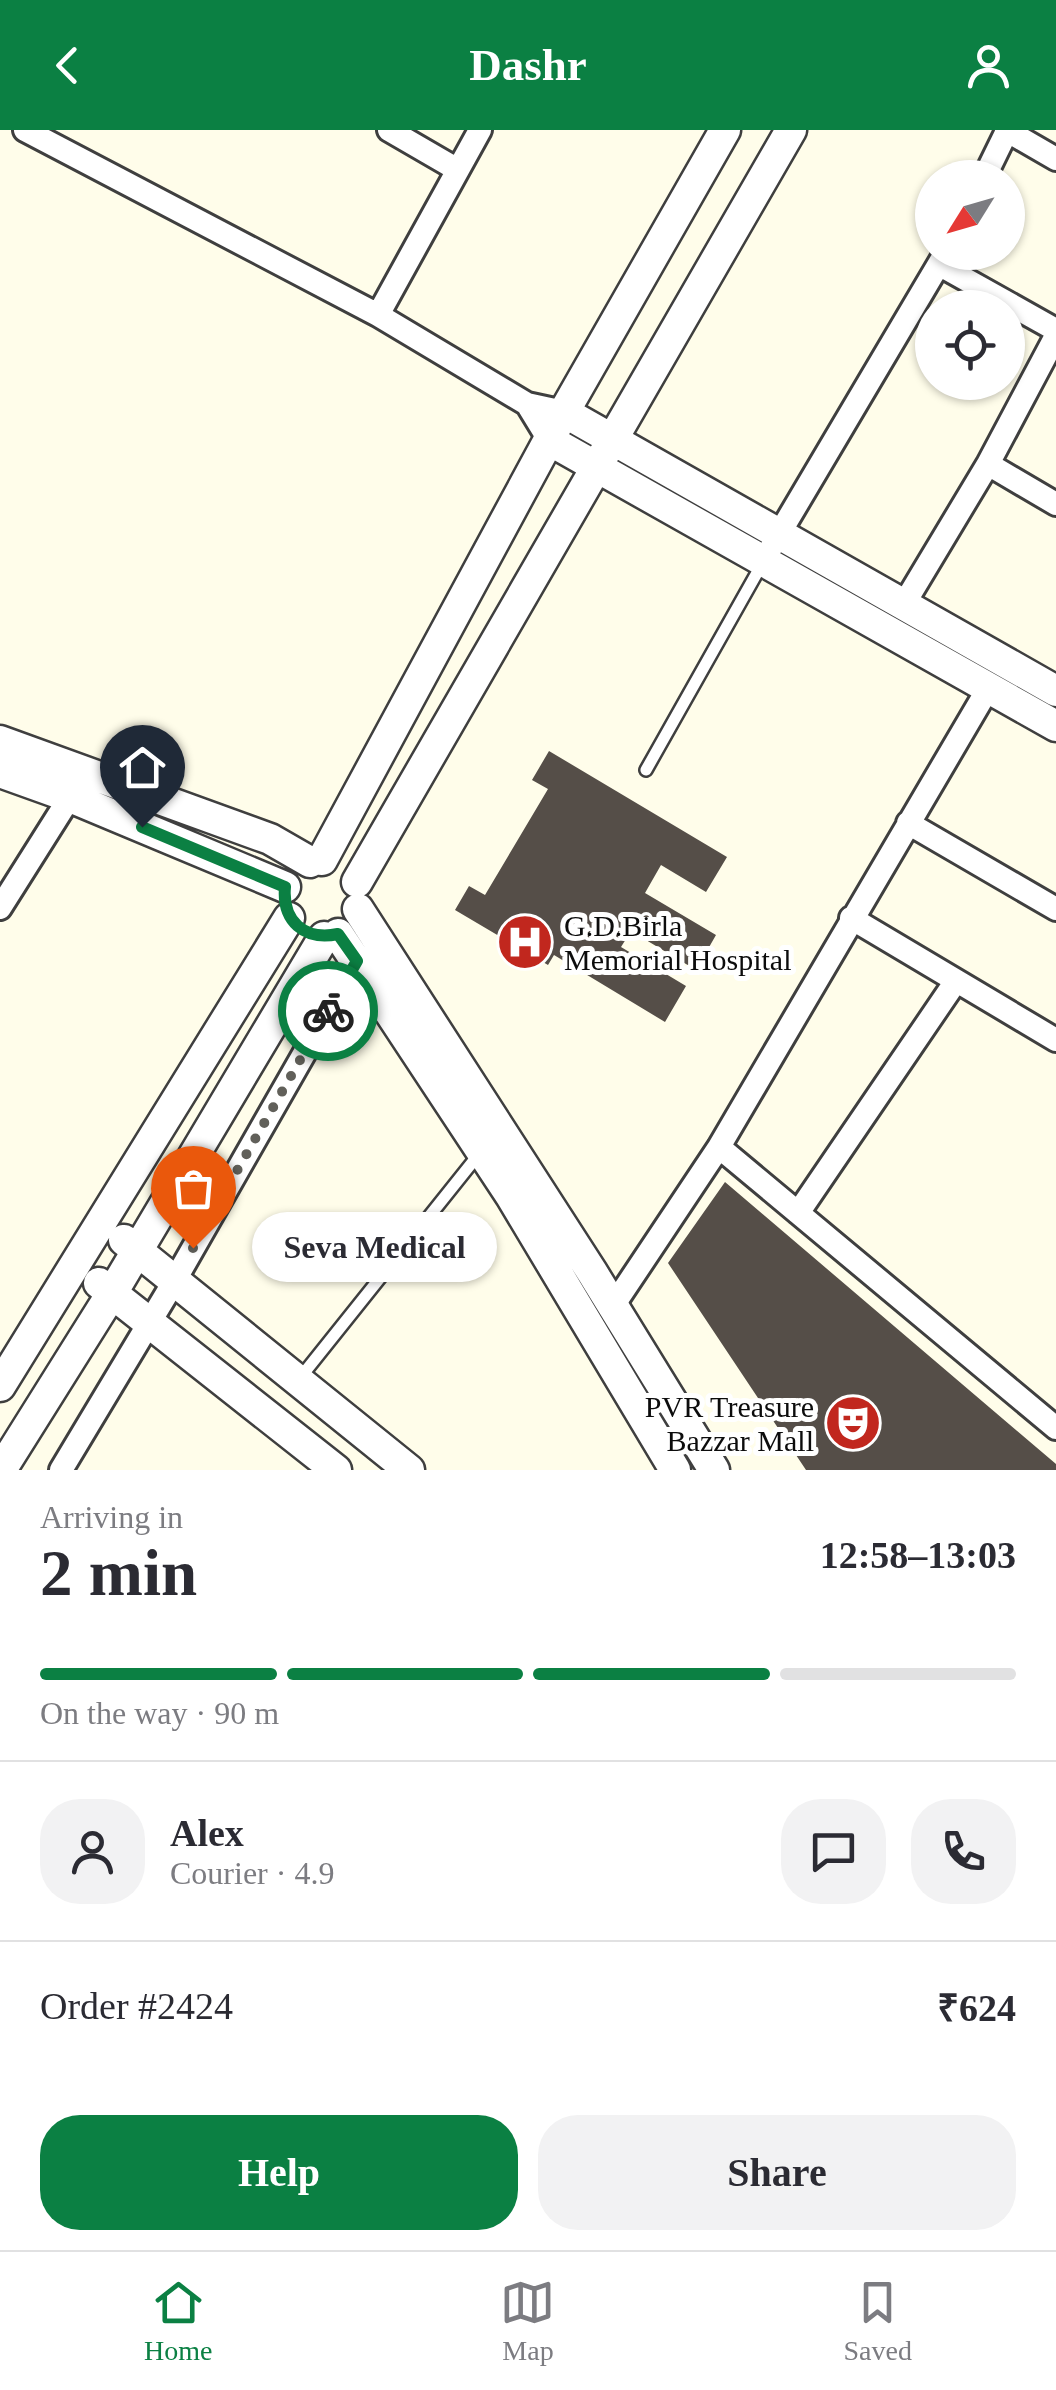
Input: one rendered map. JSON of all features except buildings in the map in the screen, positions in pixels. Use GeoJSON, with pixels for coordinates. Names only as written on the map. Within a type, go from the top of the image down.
{"type":"FeatureCollection","features":[{"type":"Feature","properties":{"kind":"street"},"geometry":{"type":"LineString","coordinates":[[25,130],[378,315],[527,404],[564,412],[613,438],[778,536],[1056,691]]}},
{"type":"Feature","properties":{"kind":"street"},"geometry":{"type":"LineString","coordinates":[[390,130],[458,170]]}},
{"type":"Feature","properties":{"kind":"street"},"geometry":{"type":"LineString","coordinates":[[378,315],[480,130]]}},
{"type":"Feature","properties":{"kind":"street"},"geometry":{"type":"LineString","coordinates":[[675,1470],[482,1151],[357,961],[331,936],[304,932],[289,918],[284,904],[285,887],[294,872],[316,861],[725,130]]}},
{"type":"Feature","properties":{"kind":"street"},"geometry":{"type":"LineString","coordinates":[[1,1470],[331,936],[353,922],[358,896],[596,468],[791,130]]}},
{"type":"Feature","properties":{"kind":"street"},"geometry":{"type":"LineString","coordinates":[[993,160],[1007,130],[1056,159]]}},
{"type":"Feature","properties":{"kind":"street"},"geometry":{"type":"LineString","coordinates":[[763,562],[936,270]]}},
{"type":"Feature","properties":{"kind":"street"},"geometry":{"type":"LineString","coordinates":[[904,604],[988,464],[1056,333],[960,270]]}},
{"type":"Feature","properties":{"kind":"street"},"geometry":{"type":"LineString","coordinates":[[527,404],[550,440],[1056,726]]}},
{"type":"Feature","properties":{"kind":"street"},"geometry":{"type":"LineString","coordinates":[[988,464],[1056,504]]}},
{"type":"Feature","properties":{"kind":"street"},"geometry":{"type":"LineString","coordinates":[[613,1306],[719,1147],[989,687]]}},
{"type":"Feature","properties":{"kind":"street"},"geometry":{"type":"LineString","coordinates":[[0,741],[270,839],[316,861],[343,866],[714,1470]]}},
{"type":"Feature","properties":{"kind":"street"},"geometry":{"type":"LineString","coordinates":[[0,772],[70,797],[285,887]]}},
{"type":"Feature","properties":{"kind":"street"},"geometry":{"type":"LineString","coordinates":[[0,908],[70,797]]}},
{"type":"Feature","properties":{"kind":"street"},"geometry":{"type":"LineString","coordinates":[[908,823],[1056,908]]}},
{"type":"Feature","properties":{"kind":"street"},"geometry":{"type":"LineString","coordinates":[[0,1386],[289,918]]}},
{"type":"Feature","properties":{"kind":"street"},"geometry":{"type":"LineString","coordinates":[[851,918],[1056,1040]]}},
{"type":"Feature","properties":{"kind":"street"},"geometry":{"type":"LineString","coordinates":[[65,1468],[357,961]]}},
{"type":"Feature","properties":{"kind":"street"},"geometry":{"type":"LineString","coordinates":[[798,1213],[956,981]]}},
{"type":"Feature","properties":{"kind":"street"},"geometry":{"type":"LineString","coordinates":[[719,1147],[1056,1428]]}},
{"type":"Feature","properties":{"kind":"street"},"geometry":{"type":"LineString","coordinates":[[102,1223],[409,1470]]}},
{"type":"Feature","properties":{"kind":"street"},"geometry":{"type":"LineString","coordinates":[[76,1266],[336,1470]]}},
{"type":"Feature","properties":{"kind":"lane"},"geometry":{"type":"LineString","coordinates":[[646,770],[763,562]]}},
{"type":"Feature","properties":{"kind":"lane"},"geometry":{"type":"LineString","coordinates":[[298,1380],[482,1151]]}},
{"type":"Feature","properties":{"kind":"way so far"},"geometry":{"type":"LineString","coordinates":[[193,1248],[328,1011]]}},
{"type":"Feature","properties":{"kind":"place","name":"G.D.Birla Memorial Hospital"},"geometry":{"type":"Point","coordinates":[525,942]}},
{"type":"Feature","properties":{"kind":"place","name":"Seva Medical"},"geometry":{"type":"Point","coordinates":[193,1248]}},
{"type":"Feature","properties":{"kind":"place","name":"PVR Treasure Bazzar Mall"},"geometry":{"type":"Point","coordinates":[853,1423]}},
{"type":"Feature","properties":{"kind":"route"},"geometry":{"type":"LineString","coordinates":[[142,827],[285,887],[284,904],[289,918],[304,932],[324,937],[338,934],[357,961],[328,1011]]}}]}
